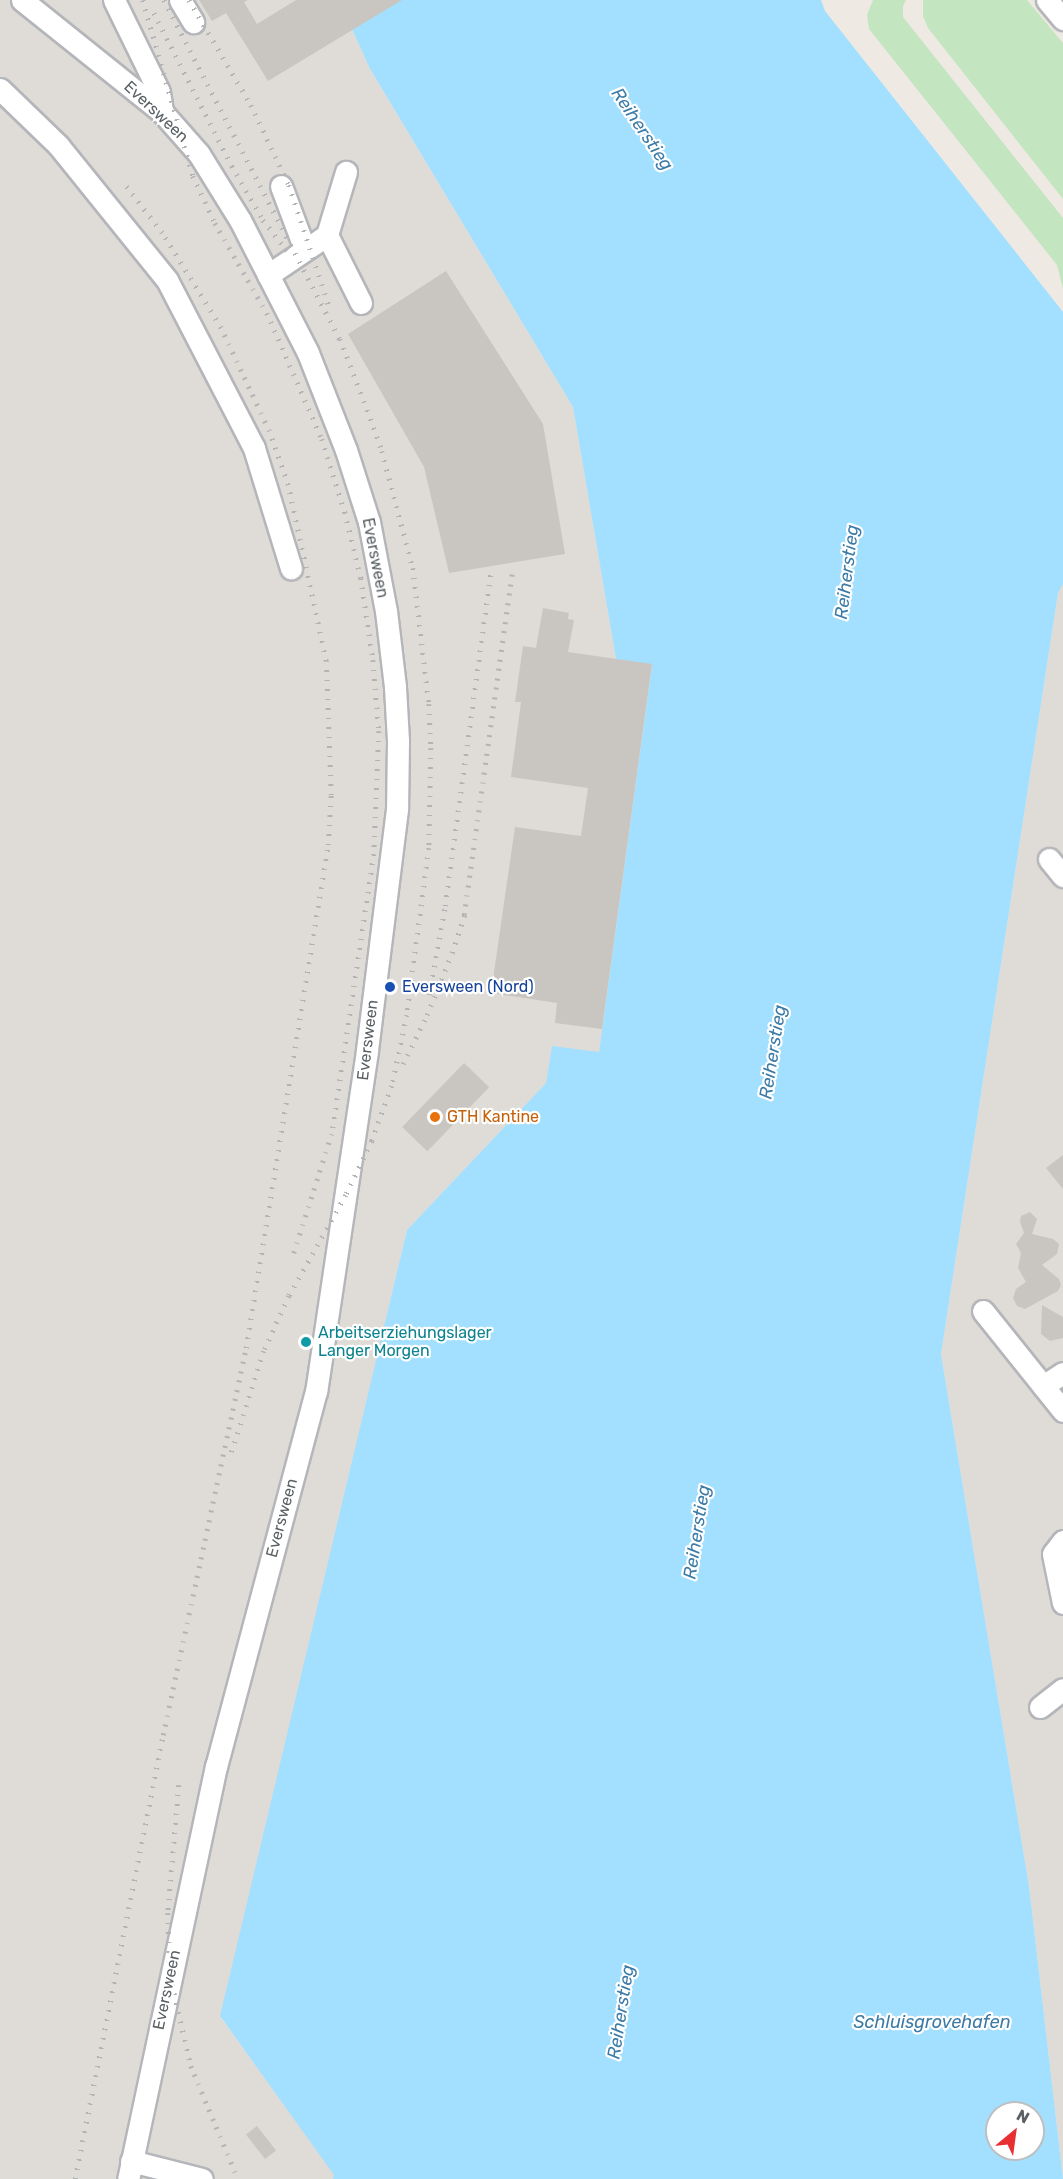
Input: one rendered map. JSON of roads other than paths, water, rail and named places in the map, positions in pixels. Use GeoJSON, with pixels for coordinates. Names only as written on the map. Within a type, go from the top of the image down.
{"type":"FeatureCollection","features":[{"type":"Feature","properties":{"kind":"street","name":"Eversween"},"geometry":{"type":"LineString","coordinates":[[22,0],[162,112],[213,173],[308,353],[342,440],[369,522],[386,611],[395,687],[397,809],[367,1051],[316,1391],[216,1766],[130,2170]]}},
{"type":"Feature","properties":{"kind":"street"},"geometry":{"type":"LineString","coordinates":[[114,0],[159,92],[162,112]]}},
{"type":"Feature","properties":{"kind":"street"},"geometry":{"type":"LineString","coordinates":[[180,0],[193,22]]}},
{"type":"Feature","properties":{"kind":"street"},"geometry":{"type":"LineString","coordinates":[[1047,0],[1063,19]]}},
{"type":"Feature","properties":{"kind":"street"},"geometry":{"type":"LineString","coordinates":[[0,89],[57,145],[167,280],[254,448],[291,568]]}},
{"type":"Feature","properties":{"kind":"street"},"geometry":{"type":"LineString","coordinates":[[267,275],[327,235],[346,172]]}},
{"type":"Feature","properties":{"kind":"street"},"geometry":{"type":"LineString","coordinates":[[281,186],[305,250]]}},
{"type":"Feature","properties":{"kind":"street"},"geometry":{"type":"LineString","coordinates":[[327,235],[361,303]]}},
{"type":"Feature","properties":{"kind":"street"},"geometry":{"type":"LineString","coordinates":[[1049,859],[1063,876]]}},
{"type":"Feature","properties":{"kind":"street"},"geometry":{"type":"LineString","coordinates":[[983,1311],[1063,1411]]}},
{"type":"Feature","properties":{"kind":"street"},"geometry":{"type":"LineString","coordinates":[[1043,1386],[1063,1373]]}},
{"type":"Feature","properties":{"kind":"street"},"geometry":{"type":"LineString","coordinates":[[1063,1541],[1053,1554],[1063,1603]]}},
{"type":"Feature","properties":{"kind":"street"},"geometry":{"type":"LineString","coordinates":[[1040,1707],[1063,1689]]}},
{"type":"Feature","properties":{"kind":"street"},"geometry":{"type":"LineString","coordinates":[[130,2170],[202,2179]]}},
{"type":"Feature","properties":{"kind":"water"},"geometry":{"type":"Polygon","coordinates":[[[339,0],[821,0],[825,11],[1063,312],[1063,584],[1058,593],[941,1354],[1029,1886],[1063,2179],[333,2179],[334,2175],[220,2016],[407,1230],[546,1083],[552,1046],[599,1052],[652,665],[616,659],[573,407],[370,69],[339,0]]]}},
{"type":"Feature","properties":{"kind":"railway"},"geometry":{"type":"LineString","coordinates":[[143,0],[193,176],[215,223],[267,313],[322,439],[345,512],[361,578],[373,660],[379,731],[374,854],[332,1134],[293,1256]]}},
{"type":"Feature","properties":{"kind":"railway"},"geometry":{"type":"LineString","coordinates":[[164,0],[340,339],[382,451],[413,568],[429,704],[431,748],[429,848],[407,1015],[392,1086],[372,1141],[346,1195],[289,1296],[264,1351],[229,1460]]}},
{"type":"Feature","properties":{"kind":"railway"},"geometry":{"type":"LineString","coordinates":[[189,0],[251,105],[289,185],[329,305]]}},
{"type":"Feature","properties":{"kind":"railway"},"geometry":{"type":"LineString","coordinates":[[154,13],[232,166],[263,220],[287,251]]}},
{"type":"Feature","properties":{"kind":"railway"},"geometry":{"type":"LineString","coordinates":[[75,2179],[163,1735],[246,1348],[328,845],[331,795],[326,661],[288,485],[269,431],[221,328],[162,233],[125,185]]}},
{"type":"Feature","properties":{"kind":"railway"},"geometry":{"type":"LineString","coordinates":[[403,1064],[427,1015],[452,953],[464,915],[513,567]]}},
{"type":"Feature","properties":{"kind":"railway"},"geometry":{"type":"LineString","coordinates":[[429,995],[445,906],[491,570]]}},
{"type":"Feature","properties":{"kind":"railway"},"geometry":{"type":"LineString","coordinates":[[179,1785],[168,1913],[170,1975],[191,2066],[238,2179]]}},
{"type":"Feature","properties":{"kind":"place","name":"Eversween (Nord)"},"geometry":{"type":"Point","coordinates":[390,987]}},
{"type":"Feature","properties":{"kind":"place","name":"GTH Kantine"},"geometry":{"type":"Point","coordinates":[435,1117]}},
{"type":"Feature","properties":{"kind":"place","name":"Arbeitserziehungslager Langer Morgen"},"geometry":{"type":"Point","coordinates":[306,1342]}},
{"type":"Feature","properties":{"kind":"water label","name":"Reiherstieg"},"geometry":{"type":"Point","coordinates":[642,129]}},
{"type":"Feature","properties":{"kind":"water label","name":"Reiherstieg"},"geometry":{"type":"Point","coordinates":[847,572]}},
{"type":"Feature","properties":{"kind":"water label","name":"Reiherstieg"},"geometry":{"type":"Point","coordinates":[773,1052]}},
{"type":"Feature","properties":{"kind":"water label","name":"Reiherstieg"},"geometry":{"type":"Point","coordinates":[697,1532]}},
{"type":"Feature","properties":{"kind":"water label","name":"Reiherstieg"},"geometry":{"type":"Point","coordinates":[621,2012]}},
{"type":"Feature","properties":{"kind":"water label","name":"Schluisgrovehafen"},"geometry":{"type":"Point","coordinates":[932,2022]}}]}
